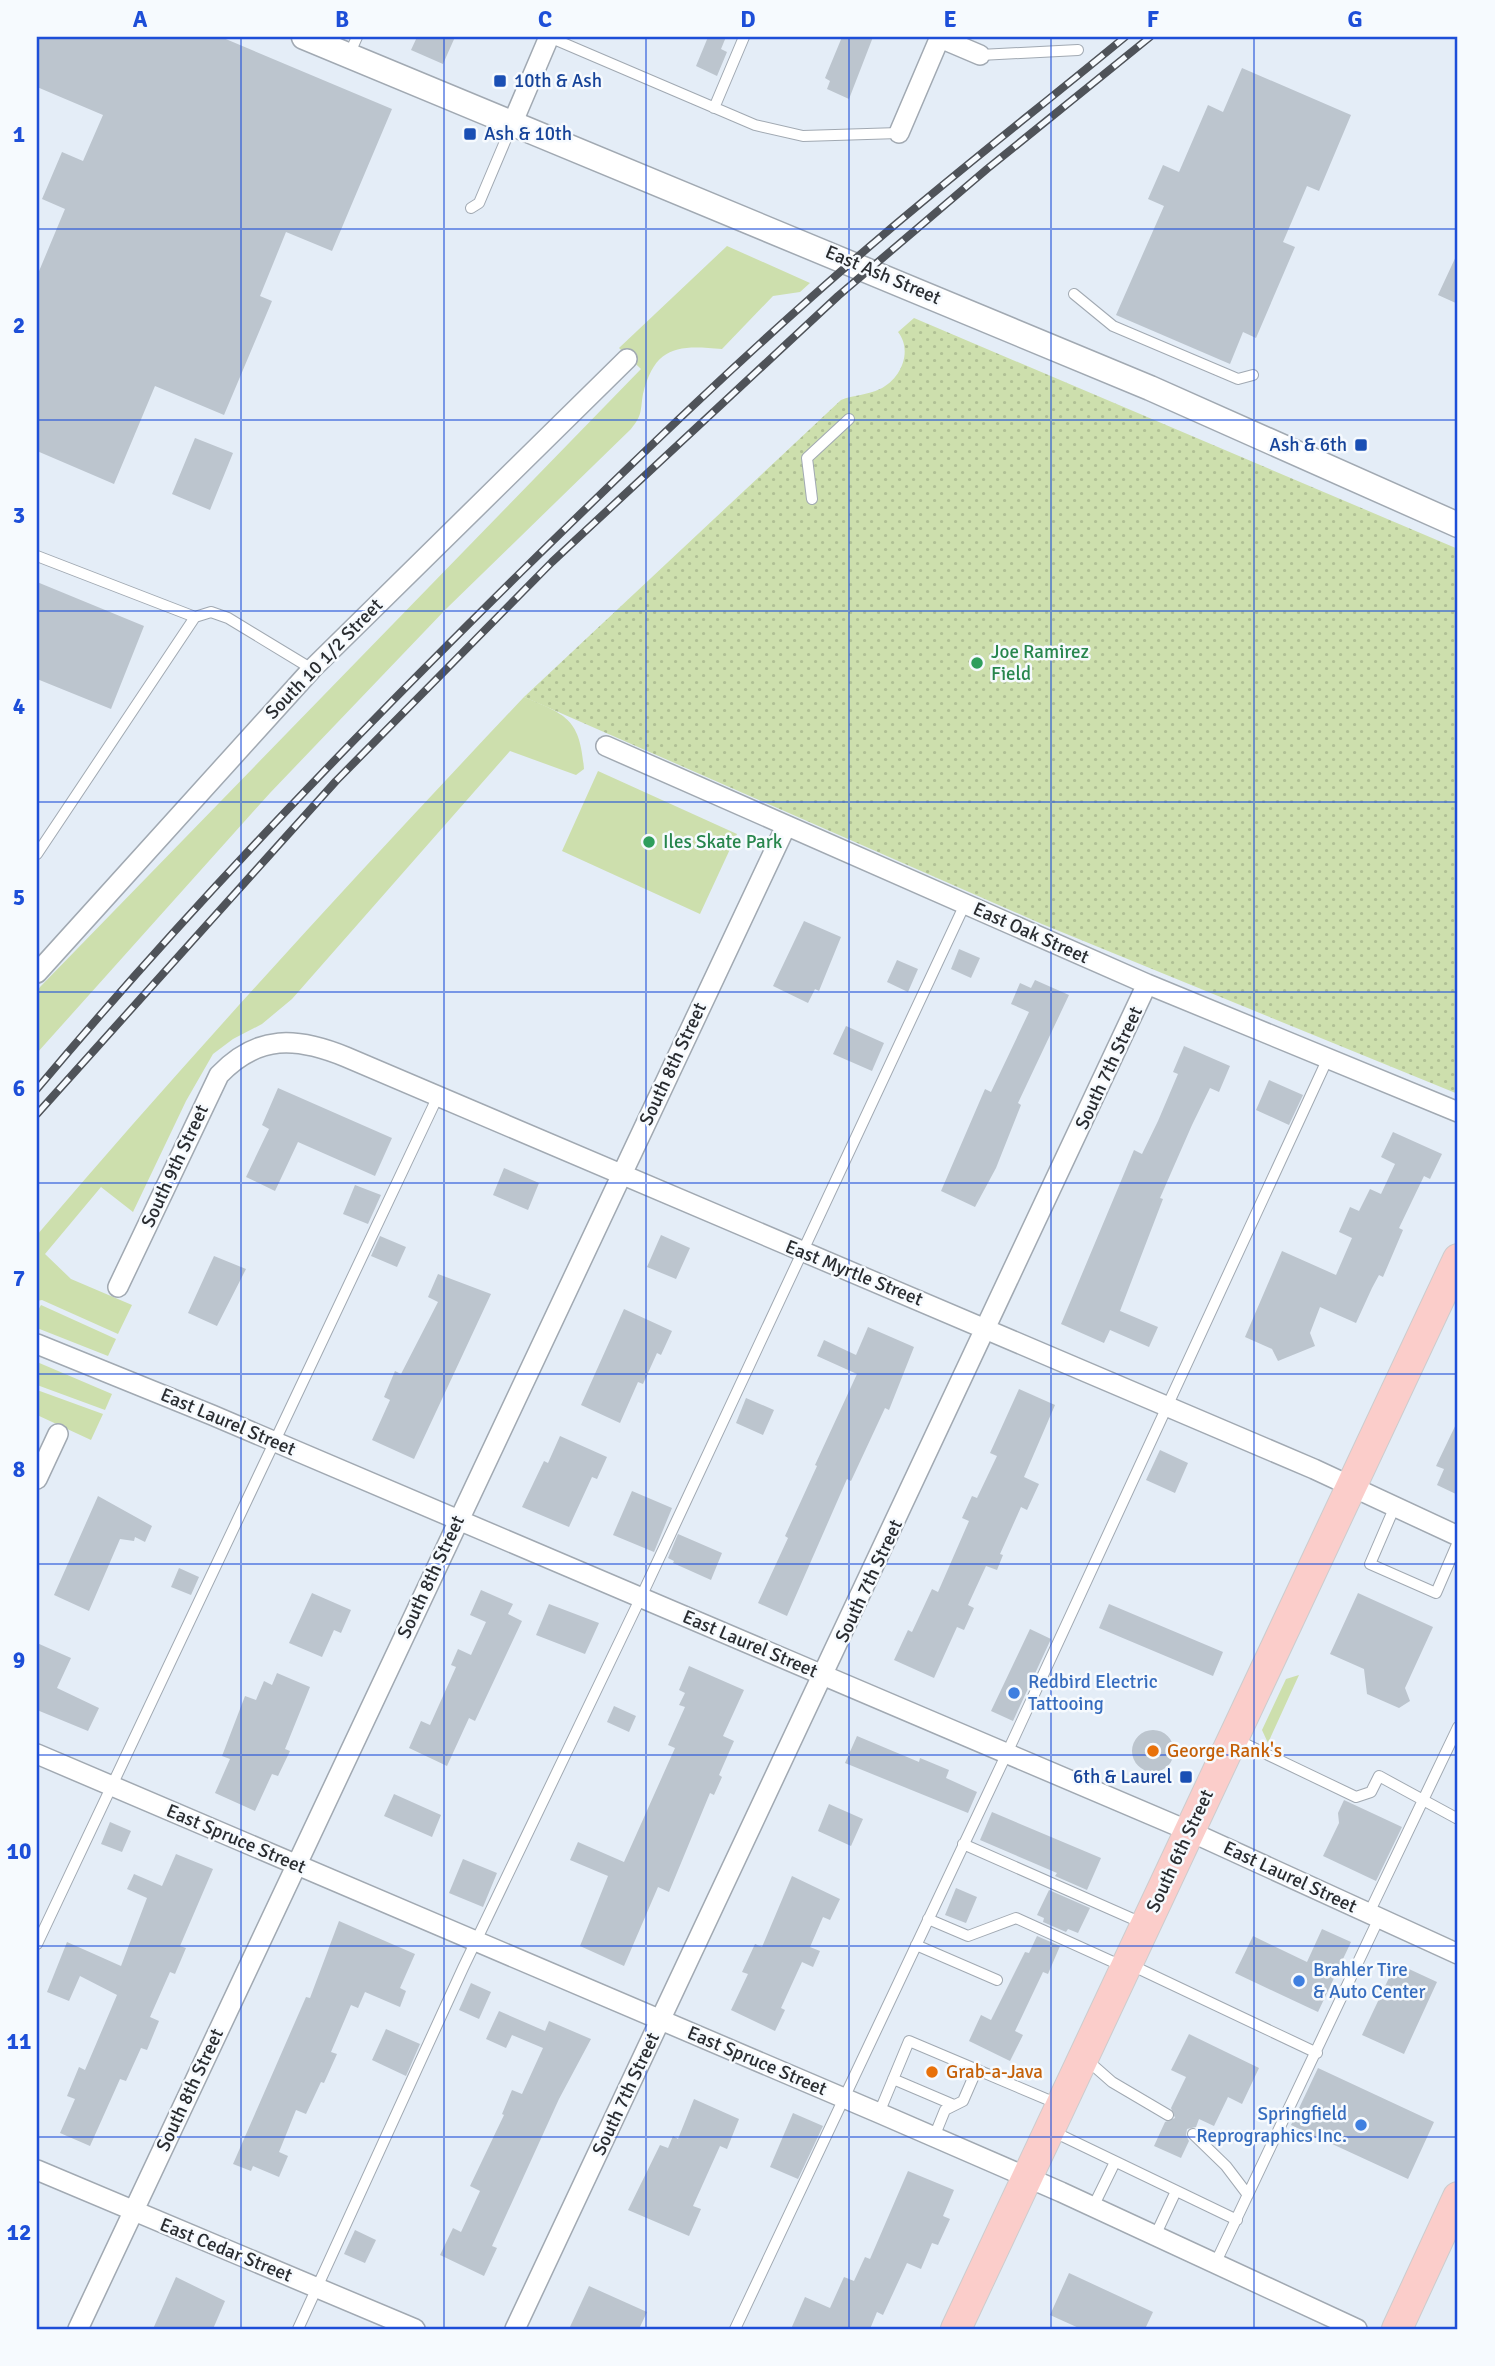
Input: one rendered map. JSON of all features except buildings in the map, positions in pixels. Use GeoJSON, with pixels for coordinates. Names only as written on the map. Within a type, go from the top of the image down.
{"type":"FeatureCollection","features":[{"type":"Feature","properties":{"kind":"main road","name":"South 6th Street"},"geometry":{"type":"LineString","coordinates":[[957,2329],[1458,1259]]}},
{"type":"Feature","properties":{"kind":"main road"},"geometry":{"type":"LineString","coordinates":[[1397,2329],[1458,2197]]}},
{"type":"Feature","properties":{"kind":"street","name":"East Ash Street"},"geometry":{"type":"LineString","coordinates":[[304,37],[353,46],[512,124],[776,230],[1138,382],[1458,525]]}},
{"type":"Feature","properties":{"kind":"street"},"geometry":{"type":"LineString","coordinates":[[512,124],[549,37]]}},
{"type":"Feature","properties":{"kind":"street"},"geometry":{"type":"LineString","coordinates":[[899,133],[940,38],[980,55]]}},
{"type":"Feature","properties":{"kind":"street","name":"South 10 1/2 Street"},"geometry":{"type":"LineString","coordinates":[[37,973],[312,669],[627,359]]}},
{"type":"Feature","properties":{"kind":"street","name":"East Oak Street"},"geometry":{"type":"LineString","coordinates":[[606,746],[1147,984],[1458,1112]]}},
{"type":"Feature","properties":{"kind":"street","name":"South 8th Street"},"geometry":{"type":"LineString","coordinates":[[78,2329],[786,825]]}},
{"type":"Feature","properties":{"kind":"street","name":"South 7th Street"},"geometry":{"type":"LineString","coordinates":[[515,2329],[1147,984]]}},
{"type":"Feature","properties":{"kind":"street","name":"East Myrtle Street"},"geometry":{"type":"LineString","coordinates":[[243,1053],[268,1044],[305,1042],[1167,1406],[1458,1536]]}},
{"type":"Feature","properties":{"kind":"street","name":"South 9th Street"},"geometry":{"type":"LineString","coordinates":[[118,1287],[219,1074],[243,1053]]}},
{"type":"Feature","properties":{"kind":"street","name":"East Laurel Street"},"geometry":{"type":"LineString","coordinates":[[37,1344],[459,1519],[1189,1831],[1458,1954]]}},
{"type":"Feature","properties":{"kind":"street"},"geometry":{"type":"LineString","coordinates":[[37,1479],[58,1434]]}},
{"type":"Feature","properties":{"kind":"street","name":"East Spruce Street"},"geometry":{"type":"LineString","coordinates":[[37,1754],[879,2113],[1155,2235],[1357,2329]]}},
{"type":"Feature","properties":{"kind":"street","name":"East Cedar Street"},"geometry":{"type":"LineString","coordinates":[[37,2171],[415,2329]]}},
{"type":"Feature","properties":{"kind":"lane"},"geometry":{"type":"LineString","coordinates":[[549,37],[755,125],[803,136],[899,133]]}},
{"type":"Feature","properties":{"kind":"lane"},"geometry":{"type":"LineString","coordinates":[[714,108],[744,37]]}},
{"type":"Feature","properties":{"kind":"lane"},"geometry":{"type":"LineString","coordinates":[[980,55],[1078,50]]}},
{"type":"Feature","properties":{"kind":"lane"},"geometry":{"type":"LineString","coordinates":[[471,208],[479,203],[512,124]]}},
{"type":"Feature","properties":{"kind":"lane"},"geometry":{"type":"LineString","coordinates":[[1074,294],[1113,326],[1238,379],[1253,375]]}},
{"type":"Feature","properties":{"kind":"lane"},"geometry":{"type":"LineString","coordinates":[[812,499],[807,458],[849,419]]}},
{"type":"Feature","properties":{"kind":"lane"},"geometry":{"type":"LineString","coordinates":[[37,556],[195,617],[211,612],[228,618],[312,669]]}},
{"type":"Feature","properties":{"kind":"lane"},"geometry":{"type":"LineString","coordinates":[[37,855],[195,617]]}},
{"type":"Feature","properties":{"kind":"lane"},"geometry":{"type":"LineString","coordinates":[[298,2329],[475,1941],[641,1597],[964,904]]}},
{"type":"Feature","properties":{"kind":"lane"},"geometry":{"type":"LineString","coordinates":[[735,2329],[842,2097],[1007,1753],[1328,1058]]}},
{"type":"Feature","properties":{"kind":"lane"},"geometry":{"type":"LineString","coordinates":[[37,1944],[109,1786],[438,1096]]}},
{"type":"Feature","properties":{"kind":"lane"},"geometry":{"type":"LineString","coordinates":[[1395,1506],[1370,1564],[1436,1593],[1458,1542]]}},
{"type":"Feature","properties":{"kind":"lane"},"geometry":{"type":"LineString","coordinates":[[1215,2264],[1317,2053],[1374,1915],[1458,1727]]}},
{"type":"Feature","properties":{"kind":"lane"},"geometry":{"type":"LineString","coordinates":[[1233,1738],[1356,1797],[1371,1792],[1378,1776],[1458,1819]]}},
{"type":"Feature","properties":{"kind":"lane"},"geometry":{"type":"LineString","coordinates":[[963,1844],[1145,1925]]}},
{"type":"Feature","properties":{"kind":"lane"},"geometry":{"type":"LineString","coordinates":[[928,1919],[968,1936],[1016,1919],[1317,2053]]}},
{"type":"Feature","properties":{"kind":"lane"},"geometry":{"type":"LineString","coordinates":[[916,1945],[997,1980]]}},
{"type":"Feature","properties":{"kind":"lane"},"geometry":{"type":"LineString","coordinates":[[879,2113],[909,2041],[977,2069],[1056,2118],[1115,2162],[1237,2220]]}},
{"type":"Feature","properties":{"kind":"lane"},"geometry":{"type":"LineString","coordinates":[[1084,2057],[1112,2082],[1168,2115]]}},
{"type":"Feature","properties":{"kind":"lane"},"geometry":{"type":"LineString","coordinates":[[934,2137],[945,2110],[963,2101],[977,2069]]}},
{"type":"Feature","properties":{"kind":"lane"},"geometry":{"type":"LineString","coordinates":[[893,2079],[954,2105]]}},
{"type":"Feature","properties":{"kind":"lane"},"geometry":{"type":"LineString","coordinates":[[1193,2134],[1226,2166],[1248,2195]]}},
{"type":"Feature","properties":{"kind":"lane"},"geometry":{"type":"LineString","coordinates":[[1093,2207],[1115,2162]]}},
{"type":"Feature","properties":{"kind":"lane"},"geometry":{"type":"LineString","coordinates":[[1155,2235],[1176,2191]]}},
{"type":"Feature","properties":{"kind":"green space"},"geometry":{"type":"Polygon","coordinates":[[[727,246],[810,283],[800,292],[773,296],[722,349],[693,347],[662,357],[648,378],[639,416],[631,429],[446,609],[270,793],[37,1053],[37,992],[40,987],[641,369],[619,348],[727,246]]]}},
{"type":"Feature","properties":{"kind":"green space"},"geometry":{"type":"Polygon","coordinates":[[[914,318],[1458,549],[1458,1094],[1042,924],[524,697],[841,400],[875,391],[894,379],[904,356],[902,339],[898,332],[914,318]]]}},
{"type":"Feature","properties":{"kind":"green space"},"geometry":{"type":"Polygon","coordinates":[[[524,697],[551,709],[569,721],[579,739],[584,769],[576,775],[510,751],[292,999],[262,1024],[233,1039],[213,1054],[186,1101],[133,1212],[101,1187],[45,1254],[71,1279],[132,1305],[118,1334],[42,1300],[37,1301],[37,1235],[277,963],[524,697]]]}},
{"type":"Feature","properties":{"kind":"green space","name":"Iles Skate Park"},"geometry":{"type":"Polygon","coordinates":[[[598,771],[737,834],[700,914],[562,851],[598,771]]]}},
{"type":"Feature","properties":{"kind":"green space"},"geometry":{"type":"Polygon","coordinates":[[[41,1305],[116,1339],[108,1356],[37,1328],[37,1312],[41,1305]]]}},
{"type":"Feature","properties":{"kind":"green space"},"geometry":{"type":"Polygon","coordinates":[[[37,1362],[112,1394],[105,1410],[37,1385],[37,1362]]]}},
{"type":"Feature","properties":{"kind":"green space"},"geometry":{"type":"Polygon","coordinates":[[[37,1390],[103,1414],[91,1440],[37,1415],[37,1390]]]}},
{"type":"Feature","properties":{"kind":"green space"},"geometry":{"type":"Polygon","coordinates":[[[1299,1675],[1268,1743],[1262,1730],[1286,1679],[1299,1675]]]}},
{"type":"Feature","properties":{"kind":"railway"},"geometry":{"type":"LineString","coordinates":[[37,1089],[94,1022],[273,825],[458,634],[609,486],[836,275],[1125,37]]}},
{"type":"Feature","properties":{"kind":"railway"},"geometry":{"type":"LineString","coordinates":[[37,1114],[336,781],[552,562],[838,296],[987,169],[1150,37]]}},
{"type":"Feature","properties":{"kind":"place","name":"10th & Ash"},"geometry":{"type":"Point","coordinates":[500,81]}},
{"type":"Feature","properties":{"kind":"place","name":"Ash & 10th"},"geometry":{"type":"Point","coordinates":[470,134]}},
{"type":"Feature","properties":{"kind":"place","name":"Ash & 6th"},"geometry":{"type":"Point","coordinates":[1361,445]}},
{"type":"Feature","properties":{"kind":"place","name":"Joe Ramirez Field"},"geometry":{"type":"Point","coordinates":[977,663]}},
{"type":"Feature","properties":{"kind":"place","name":"Iles Skate Park"},"geometry":{"type":"Point","coordinates":[649,842]}},
{"type":"Feature","properties":{"kind":"place","name":"Redbird Electric Tattooing"},"geometry":{"type":"Point","coordinates":[1014,1693]}},
{"type":"Feature","properties":{"kind":"place","name":"George Rank's"},"geometry":{"type":"Point","coordinates":[1153,1751]}},
{"type":"Feature","properties":{"kind":"place","name":"6th & Laurel"},"geometry":{"type":"Point","coordinates":[1186,1777]}},
{"type":"Feature","properties":{"kind":"place","name":"Brahler Tire & Auto Center"},"geometry":{"type":"Point","coordinates":[1299,1981]}},
{"type":"Feature","properties":{"kind":"place","name":"Grab-a-Java"},"geometry":{"type":"Point","coordinates":[932,2072]}},
{"type":"Feature","properties":{"kind":"place","name":"Springfield Reprographics Inc."},"geometry":{"type":"Point","coordinates":[1361,2125]}}]}
